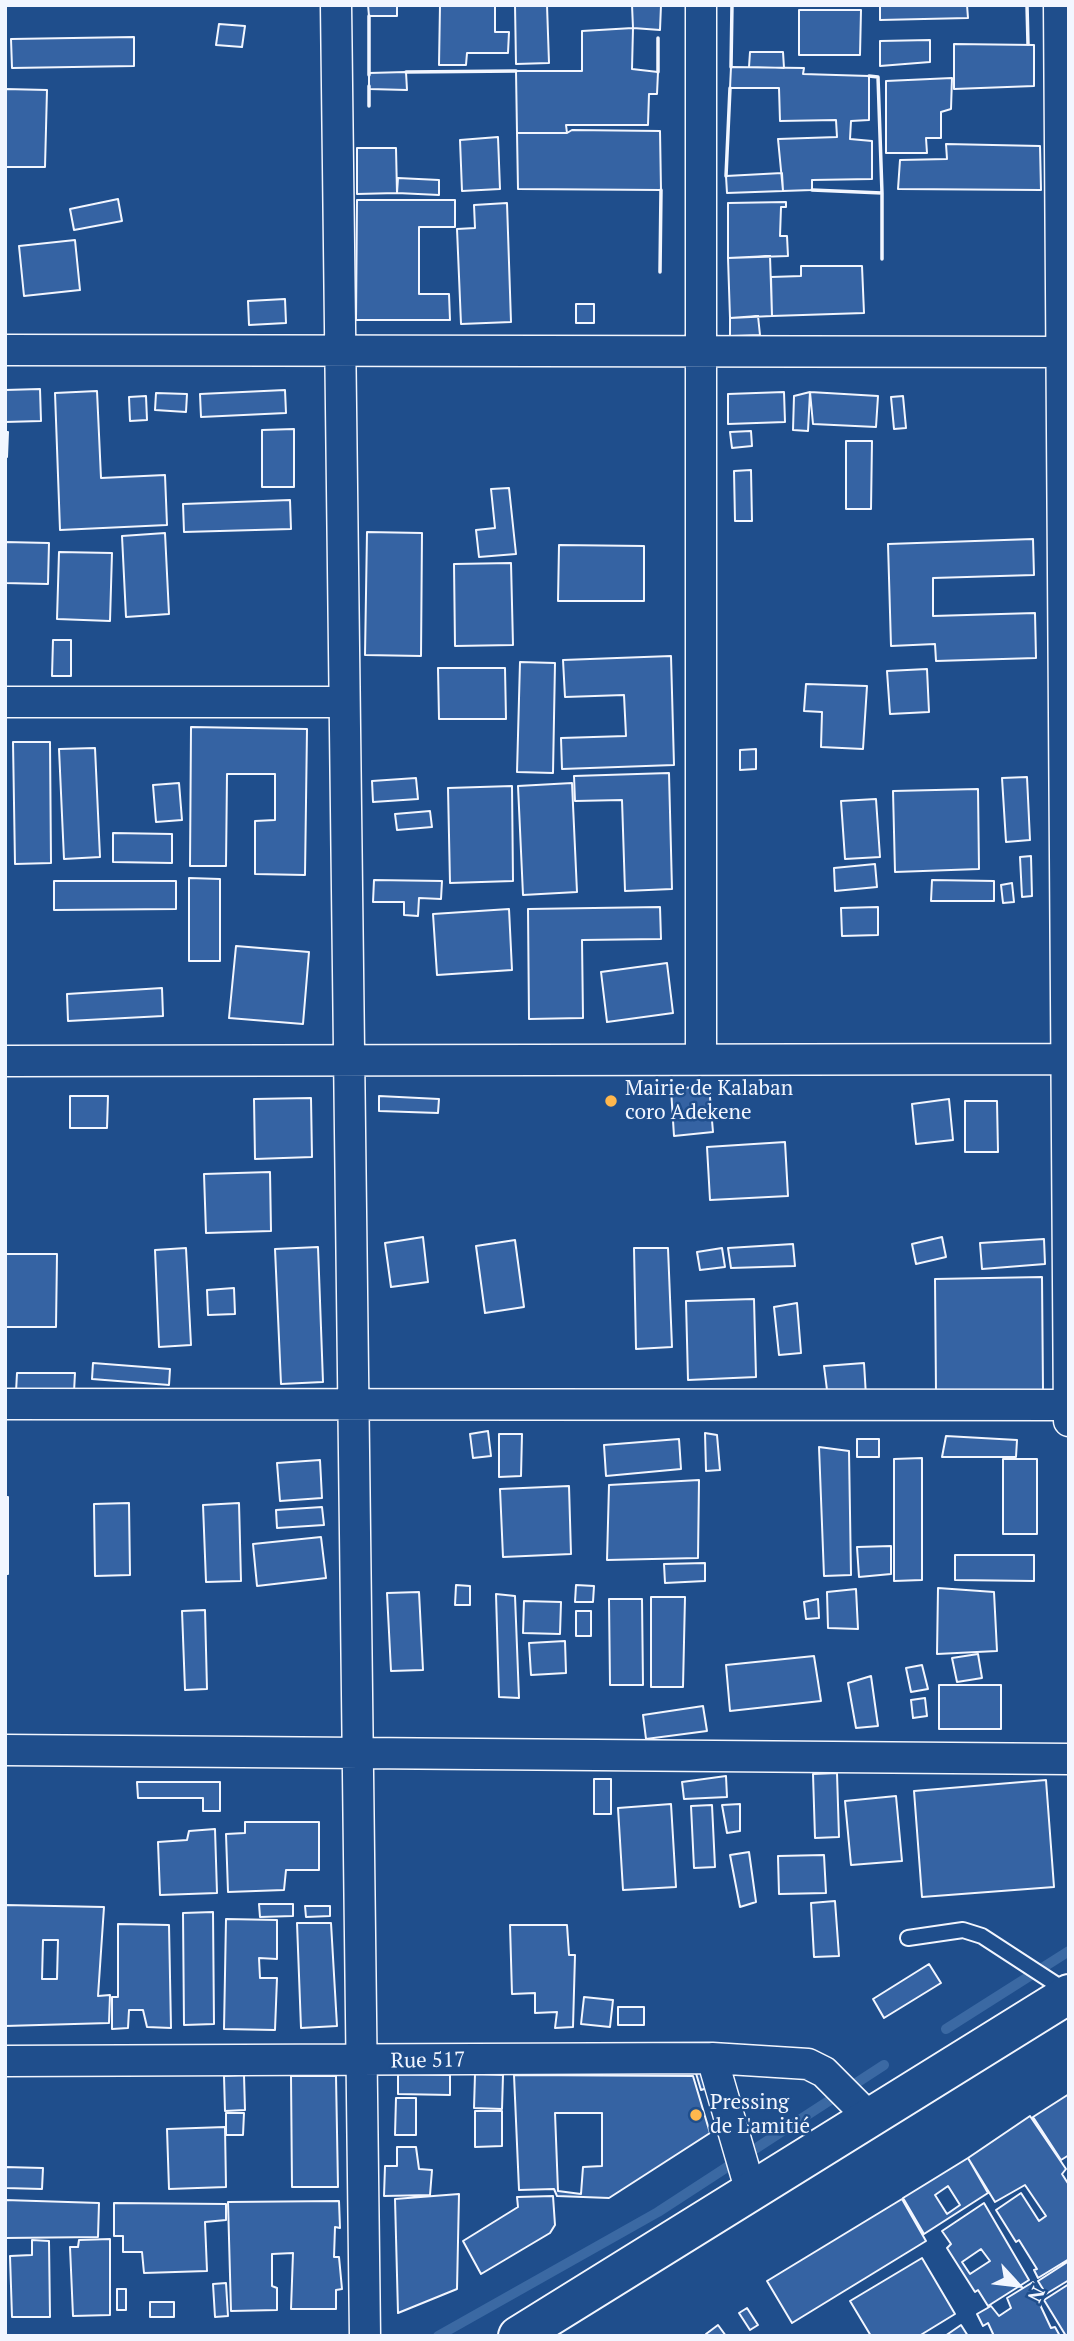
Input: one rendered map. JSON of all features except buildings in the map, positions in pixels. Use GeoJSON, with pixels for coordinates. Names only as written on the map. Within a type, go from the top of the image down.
{"type":"FeatureCollection","features":[{"type":"Feature","properties":{"kind":"main road"},"geometry":{"type":"LineString","coordinates":[[538,2330],[751,2192],[1069,1994]]}},
{"type":"Feature","properties":{"kind":"street"},"geometry":{"type":"LineString","coordinates":[[336,5],[365,2336]]}},
{"type":"Feature","properties":{"kind":"street"},"geometry":{"type":"LineString","coordinates":[[701,5],[701,1059]]}},
{"type":"Feature","properties":{"kind":"street"},"geometry":{"type":"LineString","coordinates":[[1059,5],[1065,352],[1069,1421]]}},
{"type":"Feature","properties":{"kind":"street"},"geometry":{"type":"LineString","coordinates":[[5,350],[1065,352]]}},
{"type":"Feature","properties":{"kind":"street"},"geometry":{"type":"LineString","coordinates":[[5,702],[344,702]]}},
{"type":"Feature","properties":{"kind":"street"},"geometry":{"type":"LineString","coordinates":[[5,1061],[1067,1059]]}},
{"type":"Feature","properties":{"kind":"street"},"geometry":{"type":"LineString","coordinates":[[5,1404],[1069,1405]]}},
{"type":"Feature","properties":{"kind":"street"},"geometry":{"type":"LineString","coordinates":[[5,1750],[1069,1759]]}},
{"type":"Feature","properties":{"kind":"street"},"geometry":{"type":"LineString","coordinates":[[712,2058],[751,2192]]}},
{"type":"Feature","properties":{"kind":"street","name":"Rue 517"},"geometry":{"type":"LineString","coordinates":[[5,2060],[361,2062],[712,2058],[808,2064],[824,2072],[870,2118]]}},
{"type":"Feature","properties":{"kind":"lane"},"geometry":{"type":"LineString","coordinates":[[908,1938],[963,1930],[982,1936],[1069,1994]]}},
{"type":"Feature","properties":{"kind":"waterway"},"geometry":{"type":"LineString","coordinates":[[946,2029],[1069,1951]]}},
{"type":"Feature","properties":{"kind":"waterway"},"geometry":{"type":"LineString","coordinates":[[438,2336],[658,2212],[884,2065]]}},
{"type":"Feature","properties":{"kind":"wall"},"geometry":{"type":"LineString","coordinates":[[731,67],[732,5]]}},
{"type":"Feature","properties":{"kind":"wall"},"geometry":{"type":"LineString","coordinates":[[1027,5],[1028,44]]}},
{"type":"Feature","properties":{"kind":"wall"},"geometry":{"type":"LineString","coordinates":[[369,16],[369,75]]}},
{"type":"Feature","properties":{"kind":"wall"},"geometry":{"type":"LineString","coordinates":[[658,38],[658,72]]}},
{"type":"Feature","properties":{"kind":"wall"},"geometry":{"type":"LineString","coordinates":[[406,72],[516,71]]}},
{"type":"Feature","properties":{"kind":"wall"},"geometry":{"type":"LineString","coordinates":[[812,190],[882,193],[878,77],[869,76]]}},
{"type":"Feature","properties":{"kind":"wall"},"geometry":{"type":"LineString","coordinates":[[369,86],[369,106]]}},
{"type":"Feature","properties":{"kind":"wall"},"geometry":{"type":"LineString","coordinates":[[726,176],[730,88]]}},
{"type":"Feature","properties":{"kind":"wall"},"geometry":{"type":"LineString","coordinates":[[660,272],[661,190]]}},
{"type":"Feature","properties":{"kind":"wall"},"geometry":{"type":"LineString","coordinates":[[882,193],[882,259]]}},
{"type":"Feature","properties":{"kind":"place","name":"Mairie de Kalaban coro Adekene"},"geometry":{"type":"Point","coordinates":[611,1101]}},
{"type":"Feature","properties":{"kind":"place","name":"Pressing de L'amitié"},"geometry":{"type":"Point","coordinates":[696,2115]}}]}
